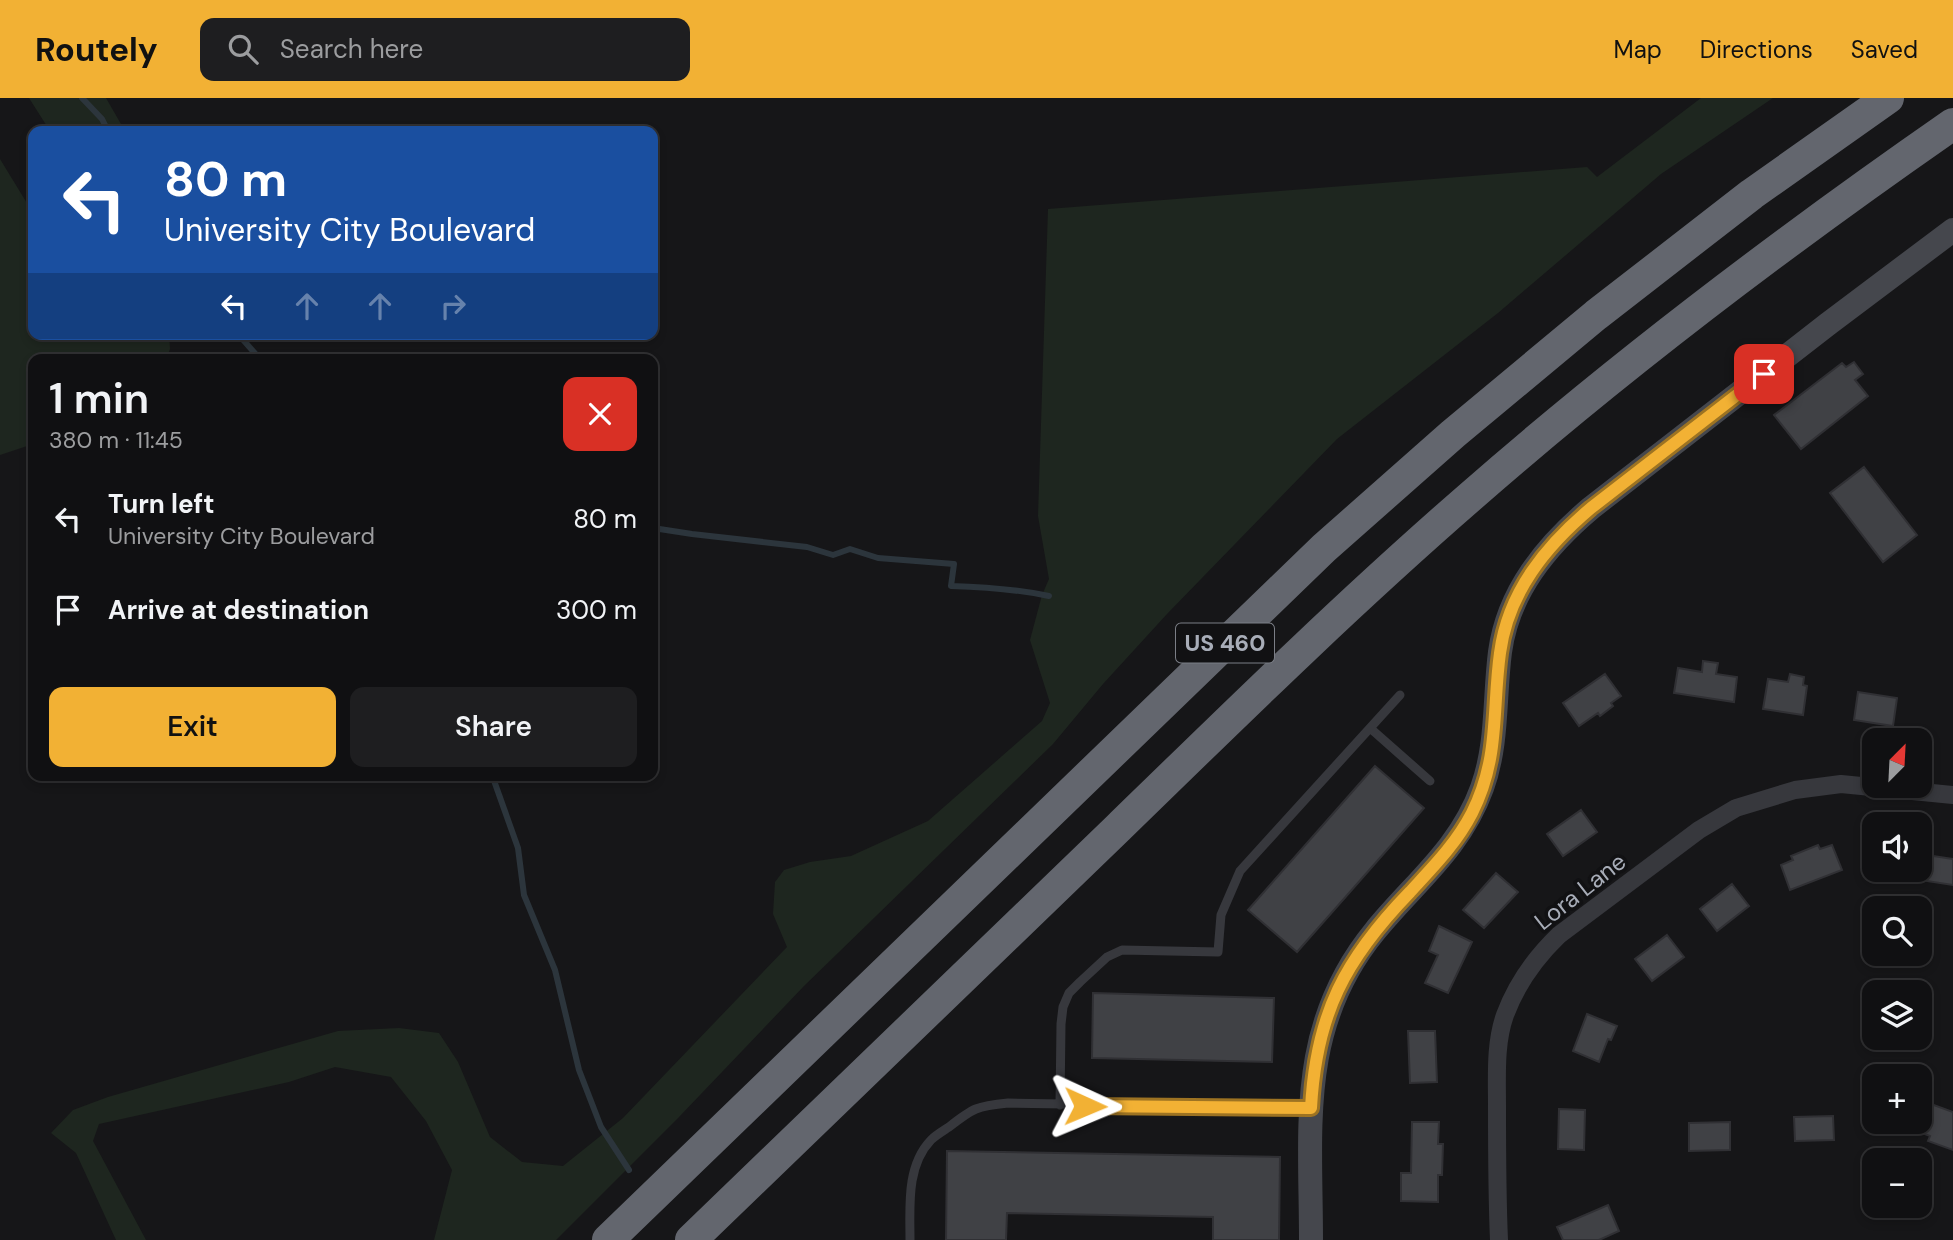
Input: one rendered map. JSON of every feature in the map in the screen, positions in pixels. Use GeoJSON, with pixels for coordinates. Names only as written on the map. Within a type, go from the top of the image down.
{"type":"FeatureCollection","features":[{"type":"Feature","properties":{"kind":"highway","name":"US 460"},"geometry":{"type":"LineString","coordinates":[[608,1240],[1261,607],[1352,524],[1453,434],[1596,315],[1752,194],[1888,98]]}},
{"type":"Feature","properties":{"kind":"highway","name":"US 460"},"geometry":{"type":"LineString","coordinates":[[691,1240],[1303,648],[1414,546],[1527,447],[1636,359],[1803,231],[1953,124]]}},
{"type":"Feature","properties":{"kind":"main road"},"geometry":{"type":"LineString","coordinates":[[1311,1240],[1311,1108],[1314,1062],[1335,992],[1346,971],[1376,930],[1446,853],[1472,813],[1493,747],[1503,638],[1515,602],[1537,563],[1567,528],[1591,508],[1953,230]]}},
{"type":"Feature","properties":{"kind":"street","name":"Lora Lane"},"geometry":{"type":"LineString","coordinates":[[1499,1240],[1496,1175],[1497,1060],[1505,1015],[1521,979],[1538,955],[1559,935],[1736,807],[1772,795],[1826,785],[1865,785],[1953,795]]}},
{"type":"Feature","properties":{"kind":"lane"},"geometry":{"type":"LineString","coordinates":[[1060,1105],[1061,1024],[1063,1007],[1069,993],[1107,957],[1122,950],[1218,952],[1221,915],[1240,871],[1400,695]]}},
{"type":"Feature","properties":{"kind":"lane"},"geometry":{"type":"LineString","coordinates":[[1370,727],[1430,781]]}},
{"type":"Feature","properties":{"kind":"lane"},"geometry":{"type":"LineString","coordinates":[[910,1240],[911,1187],[919,1157],[931,1140],[969,1111],[980,1106],[1008,1103],[1311,1108]]}},
{"type":"Feature","properties":{"kind":"shaded area"},"geometry":{"type":"Polygon","coordinates":[[[29,98],[106,98],[122,126],[47,126],[29,98]]]}},
{"type":"Feature","properties":{"kind":"shaded area"},"geometry":{"type":"Polygon","coordinates":[[[1701,98],[1773,98],[1661,174],[1498,313],[1337,439],[1167,614],[1053,744],[804,986],[556,1240],[434,1240],[452,1170],[426,1121],[391,1077],[335,1067],[289,1082],[99,1124],[93,1141],[146,1240],[116,1240],[76,1153],[51,1133],[73,1110],[108,1097],[338,1031],[399,1028],[439,1033],[458,1062],[490,1137],[522,1162],[563,1166],[623,1118],[787,947],[773,914],[775,882],[784,870],[810,862],[851,856],[928,821],[1042,721],[1050,703],[1030,640],[1049,579],[1038,516],[1048,209],[1587,167],[1597,177],[1701,98]]]}},
{"type":"Feature","properties":{"kind":"shaded area"},"geometry":{"type":"Polygon","coordinates":[[[0,159],[28,205],[28,340],[169,340],[170,349],[168,354],[28,354],[28,446],[0,455],[0,159]]]}},
{"type":"Feature","properties":{"kind":"building"},"geometry":{"type":"Polygon","coordinates":[[[1854,362],[1863,374],[1855,380],[1868,396],[1801,449],[1774,415],[1842,363],[1846,367],[1854,362]]]}},
{"type":"Feature","properties":{"kind":"building"},"geometry":{"type":"Polygon","coordinates":[[[1864,467],[1917,535],[1883,562],[1830,493],[1864,467]]]}},
{"type":"Feature","properties":{"kind":"building"},"geometry":{"type":"Polygon","coordinates":[[[1703,661],[1718,663],[1716,674],[1737,677],[1734,702],[1674,693],[1678,668],[1702,672],[1703,661]]]}},
{"type":"Feature","properties":{"kind":"building"},"geometry":{"type":"Polygon","coordinates":[[[1605,674],[1621,696],[1600,716],[1598,713],[1579,726],[1563,703],[1605,674]]]}},
{"type":"Feature","properties":{"kind":"building"},"geometry":{"type":"Polygon","coordinates":[[[1790,674],[1804,677],[1803,685],[1807,686],[1803,715],[1763,709],[1768,679],[1788,682],[1790,674]]]}},
{"type":"Feature","properties":{"kind":"building"},"geometry":{"type":"Polygon","coordinates":[[[1858,692],[1897,698],[1893,726],[1854,720],[1858,692]]]}},
{"type":"Feature","properties":{"kind":"building"},"geometry":{"type":"Polygon","coordinates":[[[1375,766],[1424,808],[1297,952],[1248,910],[1375,766]]]}},
{"type":"Feature","properties":{"kind":"building"},"geometry":{"type":"Polygon","coordinates":[[[1581,810],[1597,832],[1563,856],[1547,834],[1581,810]]]}},
{"type":"Feature","properties":{"kind":"building"},"geometry":{"type":"Polygon","coordinates":[[[1818,845],[1820,849],[1832,845],[1842,870],[1790,890],[1781,865],[1793,860],[1791,856],[1818,845]]]}},
{"type":"Feature","properties":{"kind":"building"},"geometry":{"type":"Polygon","coordinates":[[[1932,856],[1953,859],[1953,885],[1932,882],[1932,856]]]}},
{"type":"Feature","properties":{"kind":"building"},"geometry":{"type":"Polygon","coordinates":[[[1496,873],[1518,892],[1484,928],[1463,910],[1496,873]]]}},
{"type":"Feature","properties":{"kind":"building"},"geometry":{"type":"Polygon","coordinates":[[[1732,884],[1749,906],[1717,931],[1700,909],[1732,884]]]}},
{"type":"Feature","properties":{"kind":"building"},"geometry":{"type":"Polygon","coordinates":[[[1439,926],[1472,942],[1448,993],[1425,983],[1438,955],[1429,951],[1439,926]]]}},
{"type":"Feature","properties":{"kind":"building"},"geometry":{"type":"Polygon","coordinates":[[[1667,935],[1684,957],[1652,981],[1635,959],[1667,935]]]}},
{"type":"Feature","properties":{"kind":"building"},"geometry":{"type":"Polygon","coordinates":[[[1093,993],[1274,998],[1272,1062],[1092,1058],[1093,993]]]}},
{"type":"Feature","properties":{"kind":"building"},"geometry":{"type":"Polygon","coordinates":[[[1587,1014],[1617,1026],[1611,1040],[1608,1039],[1599,1062],[1573,1051],[1587,1014]]]}},
{"type":"Feature","properties":{"kind":"building"},"geometry":{"type":"Polygon","coordinates":[[[1408,1031],[1435,1031],[1437,1082],[1410,1083],[1408,1031]]]}},
{"type":"Feature","properties":{"kind":"building"},"geometry":{"type":"Polygon","coordinates":[[[1932,1104],[1953,1112],[1953,1150],[1928,1141],[1930,1136],[1925,1134],[1932,1134],[1932,1104]]]}},
{"type":"Feature","properties":{"kind":"building"},"geometry":{"type":"Polygon","coordinates":[[[1559,1109],[1585,1110],[1584,1150],[1558,1149],[1559,1109]]]}},
{"type":"Feature","properties":{"kind":"building"},"geometry":{"type":"Polygon","coordinates":[[[1833,1116],[1834,1140],[1795,1141],[1794,1117],[1833,1116]]]}},
{"type":"Feature","properties":{"kind":"building"},"geometry":{"type":"Polygon","coordinates":[[[1412,1122],[1439,1122],[1438,1144],[1443,1144],[1442,1175],[1438,1175],[1438,1202],[1401,1201],[1401,1173],[1411,1173],[1412,1122]]]}},
{"type":"Feature","properties":{"kind":"building"},"geometry":{"type":"Polygon","coordinates":[[[1730,1122],[1730,1150],[1689,1151],[1689,1123],[1730,1122]]]}},
{"type":"Feature","properties":{"kind":"building"},"geometry":{"type":"Polygon","coordinates":[[[947,1151],[1280,1157],[1279,1240],[1213,1240],[1213,1217],[1007,1213],[1006,1240],[946,1240],[947,1151]]]}},
{"type":"Feature","properties":{"kind":"building"},"geometry":{"type":"Polygon","coordinates":[[[1608,1205],[1619,1231],[1599,1240],[1563,1240],[1557,1227],[1608,1205]]]}},
{"type":"Feature","properties":{"kind":"waterway"},"geometry":{"type":"LineString","coordinates":[[82,98],[106,126]]}},
{"type":"Feature","properties":{"kind":"waterway"},"geometry":{"type":"LineString","coordinates":[[243,340],[256,354]]}},
{"type":"Feature","properties":{"kind":"waterway"},"geometry":{"type":"LineString","coordinates":[[658,529],[807,547],[833,555],[850,549],[878,558],[954,564],[951,586],[1049,596]]}},
{"type":"Feature","properties":{"kind":"waterway"},"geometry":{"type":"LineString","coordinates":[[494,781],[518,848],[524,895],[555,970],[579,1070],[601,1127],[629,1170]]}},
{"type":"Feature","properties":{"kind":"route"},"geometry":{"type":"LineString","coordinates":[[1085,1106],[1311,1108],[1314,1062],[1335,992],[1346,971],[1376,930],[1446,853],[1472,813],[1491,761],[1503,638],[1515,602],[1537,563],[1567,528],[1591,508],[1764,374]]}}]}
